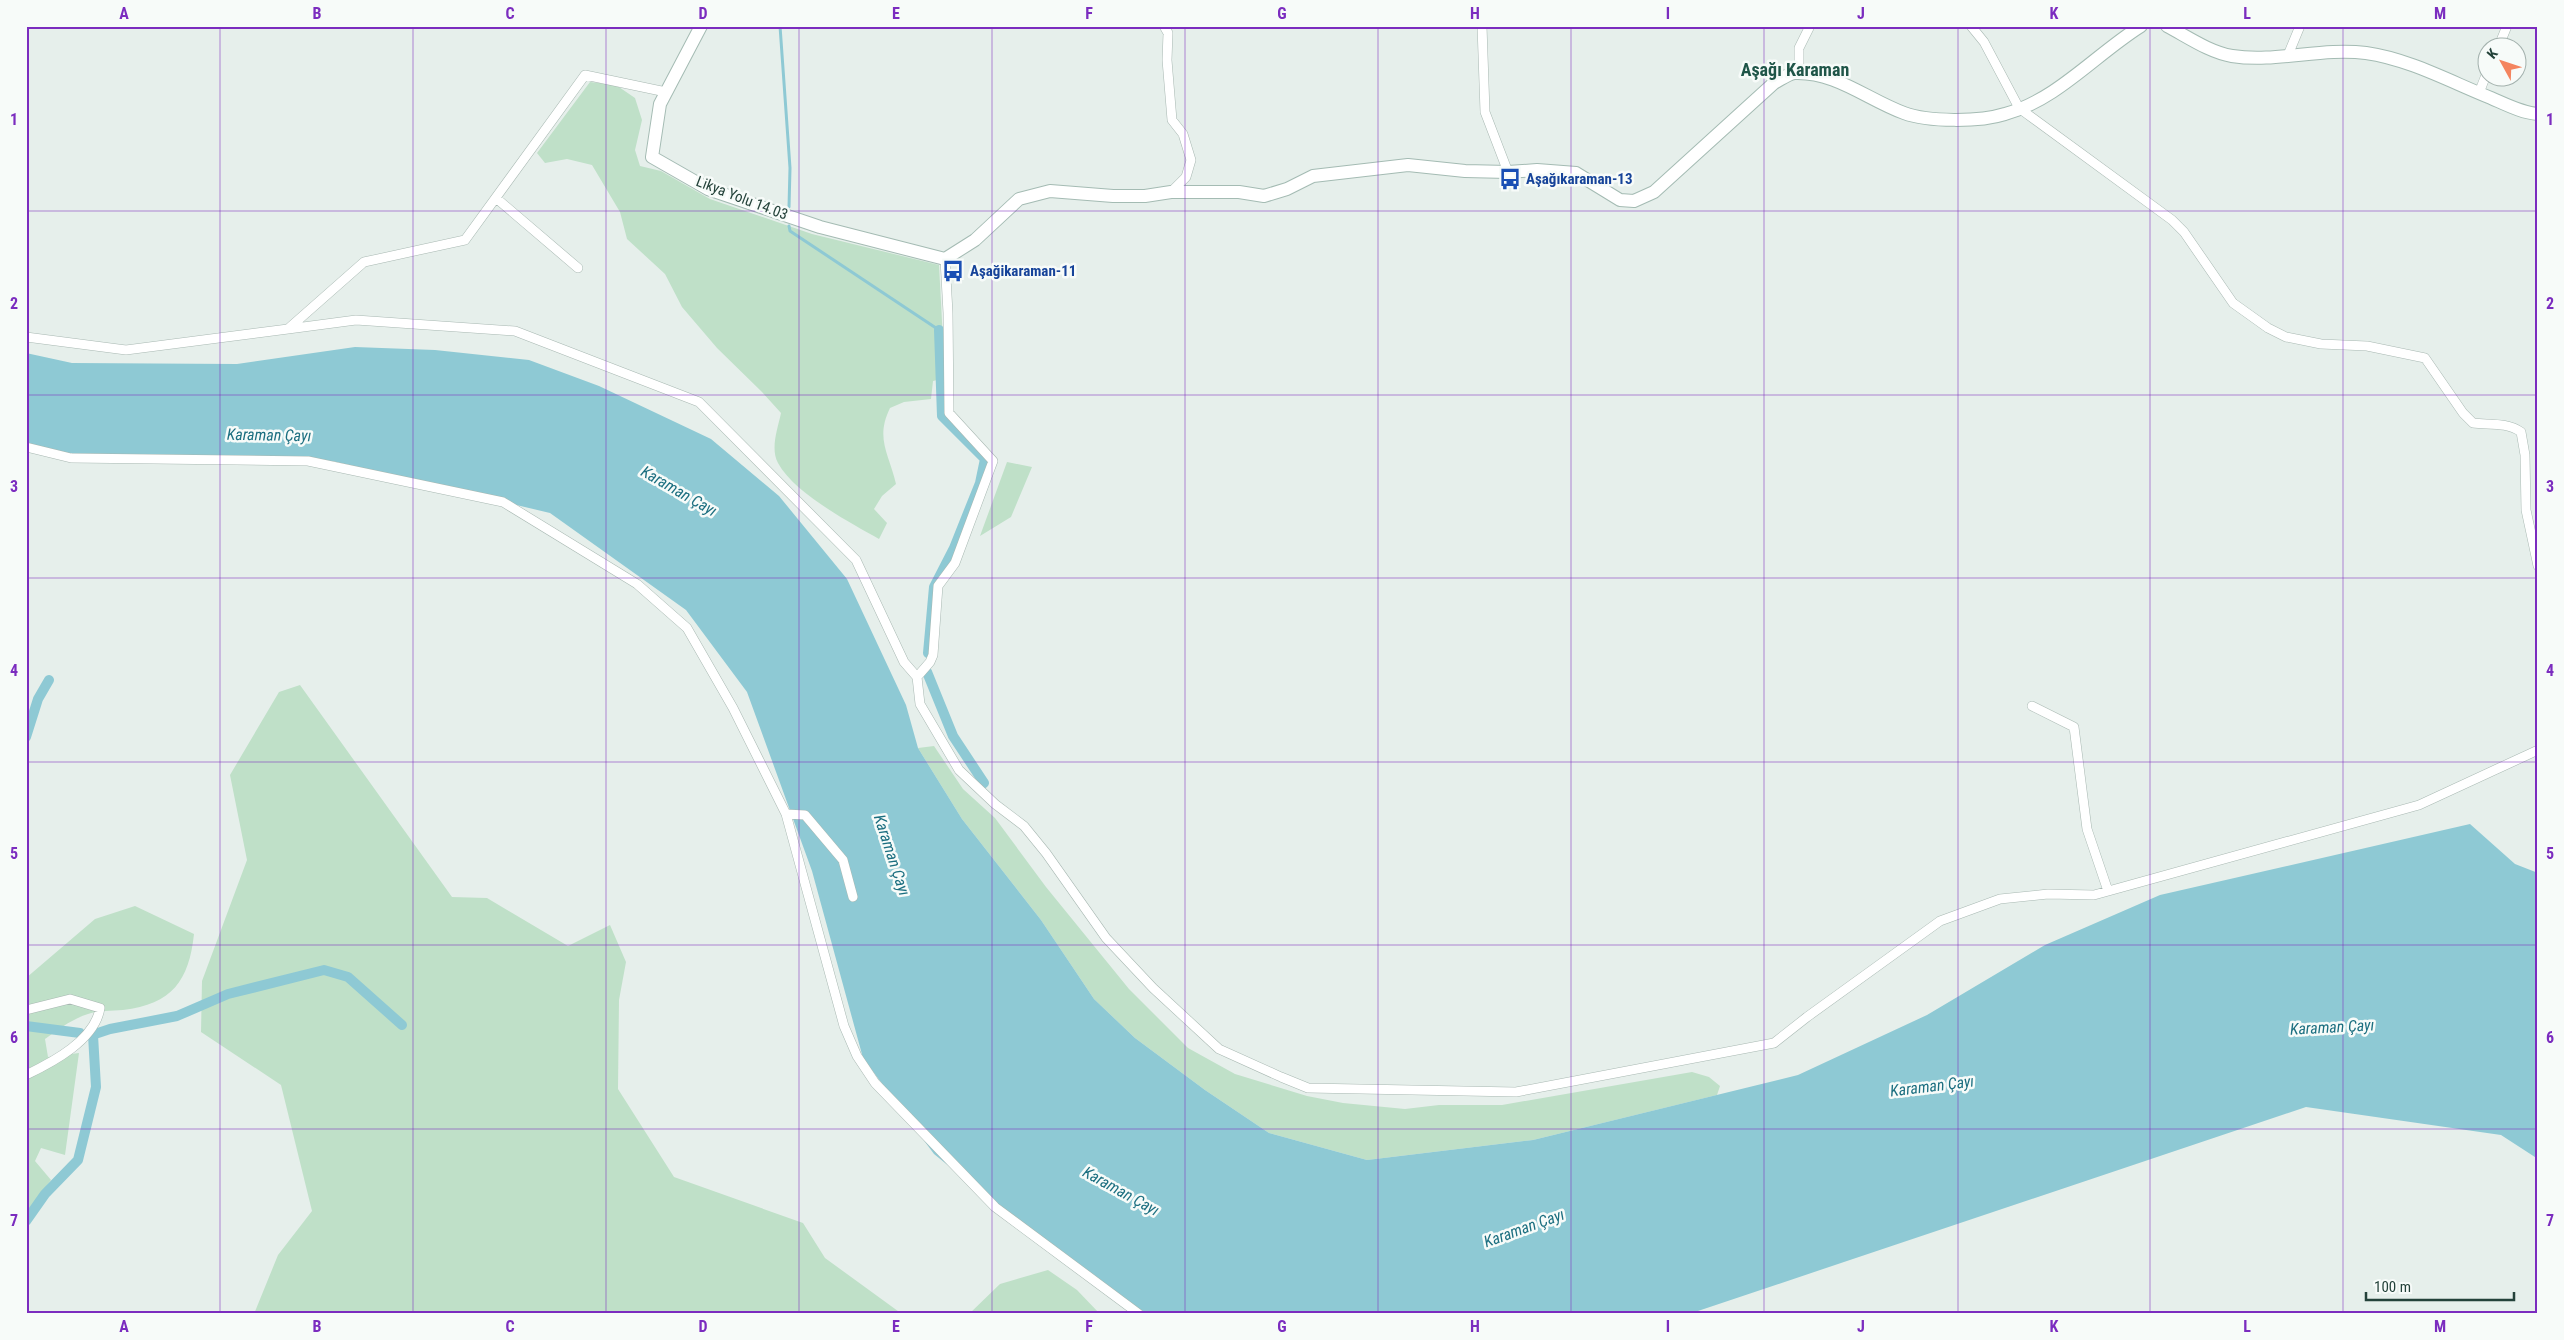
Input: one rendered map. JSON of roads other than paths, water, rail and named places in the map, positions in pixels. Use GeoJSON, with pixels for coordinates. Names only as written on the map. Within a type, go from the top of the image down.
{"type":"FeatureCollection","features":[{"type":"Feature","properties":{"kind":"street","name":"Likya Yolu 14.03"},"geometry":{"type":"LineString","coordinates":[[701,26],[660,104],[652,157],[708,189],[820,227],[945,258]]}},
{"type":"Feature","properties":{"kind":"street"},"geometry":{"type":"LineString","coordinates":[[1164,26],[1168,33],[1167,60],[1172,120],[1183,134],[1191,160],[1186,177],[1171,192]]}},
{"type":"Feature","properties":{"kind":"street"},"geometry":{"type":"LineString","coordinates":[[1482,26],[1484,112],[1508,172]]}},
{"type":"Feature","properties":{"kind":"street"},"geometry":{"type":"LineString","coordinates":[[1799,74],[1799,48],[1810,26]]}},
{"type":"Feature","properties":{"kind":"street"},"geometry":{"type":"LineString","coordinates":[[1971,26],[1984,42],[2020,108],[2172,220],[2184,232],[2233,303],[2268,328],[2286,337],[2321,344],[2367,346],[2425,358],[2463,413],[2473,423],[2507,426],[2521,432],[2526,455],[2526,510],[2538,566]]}},
{"type":"Feature","properties":{"kind":"street"},"geometry":{"type":"LineString","coordinates":[[917,677],[930,662],[933,655],[938,586],[955,563],[993,460],[949,414],[948,313],[945,258],[975,240],[1019,199],[1050,191],[1082,195],[1121,196],[1145,196],[1171,192],[1239,192],[1264,196],[1287,189],[1312,176],[1408,165],[1508,172],[1537,170],[1576,173],[1620,200],[1634,201],[1654,192],[1774,83],[1792,73],[1849,86],[1904,113],[1933,119],[2005,114],[2047,96],[2118,40],[2141,26]]}},
{"type":"Feature","properties":{"kind":"street"},"geometry":{"type":"LineString","coordinates":[[2167,26],[2206,48],[2233,56],[2316,52],[2366,53],[2408,64],[2479,93],[2538,114]]}},
{"type":"Feature","properties":{"kind":"street"},"geometry":{"type":"LineString","coordinates":[[2288,54],[2300,26]]}},
{"type":"Feature","properties":{"kind":"street"},"geometry":{"type":"LineString","coordinates":[[2502,38],[2507,26]]}},
{"type":"Feature","properties":{"kind":"street"},"geometry":{"type":"LineString","coordinates":[[288,329],[364,262],[465,240],[585,75],[666,92]]}},
{"type":"Feature","properties":{"kind":"street"},"geometry":{"type":"LineString","coordinates":[[2479,93],[2481,88]]}},
{"type":"Feature","properties":{"kind":"street"},"geometry":{"type":"LineString","coordinates":[[496,198],[578,268]]}},
{"type":"Feature","properties":{"kind":"street"},"geometry":{"type":"LineString","coordinates":[[26,336],[126,350],[356,320],[515,331],[699,402],[856,560],[904,662],[917,677],[920,704],[959,770],[996,804],[1024,826],[1046,853],[1106,938],[1153,988],[1219,1049],[1308,1088],[1516,1092],[1774,1044],[1807,1017],[1940,921],[2000,899],[2048,894],[2094,895],[2419,805],[2538,750]]}},
{"type":"Feature","properties":{"kind":"street"},"geometry":{"type":"LineString","coordinates":[[26,447],[71,458],[308,461],[503,502],[637,584],[687,628],[733,708],[786,814],[844,1026],[857,1056],[875,1083],[995,1207],[1139,1314]]}},
{"type":"Feature","properties":{"kind":"street"},"geometry":{"type":"LineString","coordinates":[[2032,706],[2074,727],[2087,828],[2108,891]]}},
{"type":"Feature","properties":{"kind":"street"},"geometry":{"type":"LineString","coordinates":[[786,814],[805,815],[843,860],[853,897]]}},
{"type":"Feature","properties":{"kind":"street"},"geometry":{"type":"LineString","coordinates":[[26,1010],[70,999],[100,1008],[99,1014],[83,1039],[56,1060],[26,1075]]}},
{"type":"Feature","properties":{"kind":"water","name":"Karaman Çayı"},"geometry":{"type":"Polygon","coordinates":[[[355,347],[435,350],[529,360],[599,386],[711,439],[779,496],[847,579],[906,705],[918,748],[962,819],[1041,920],[1094,999],[1135,1038],[1205,1090],[1269,1133],[1367,1160],[1533,1140],[1798,1075],[1927,1015],[2045,945],[2160,895],[2470,824],[2515,864],[2538,873],[2538,1159],[2501,1135],[2306,1107],[1689,1314],[1149,1314],[1106,1293],[934,1154],[863,1058],[812,871],[747,692],[686,610],[550,513],[332,461],[97,461],[26,452],[26,353],[72,363],[237,364],[355,347]]]}},
{"type":"Feature","properties":{"kind":"waterway"},"geometry":{"type":"LineString","coordinates":[[780,26],[790,168],[789,207]]}},
{"type":"Feature","properties":{"kind":"waterway"},"geometry":{"type":"LineString","coordinates":[[789,226],[790,231],[939,330]]}},
{"type":"Feature","properties":{"kind":"waterway"},"geometry":{"type":"LineString","coordinates":[[928,653],[934,587],[954,548],[980,483],[985,459],[942,416],[939,330]]}},
{"type":"Feature","properties":{"kind":"waterway"},"geometry":{"type":"LineString","coordinates":[[927,672],[953,736],[984,783]]}},
{"type":"Feature","properties":{"kind":"waterway"},"geometry":{"type":"LineString","coordinates":[[26,737],[38,699],[49,680]]}},
{"type":"Feature","properties":{"kind":"waterway"},"geometry":{"type":"LineString","coordinates":[[92,1035],[110,1029],[177,1016],[228,994],[324,970],[348,977],[402,1025]]}},
{"type":"Feature","properties":{"kind":"waterway"},"geometry":{"type":"LineString","coordinates":[[26,1026],[80,1033]]}},
{"type":"Feature","properties":{"kind":"waterway"},"geometry":{"type":"LineString","coordinates":[[26,1221],[45,1194],[78,1160],[96,1087],[93,1035]]}},
{"type":"Feature","properties":{"kind":"place","name":"Aşağıkaraman-13"},"geometry":{"type":"Point","coordinates":[1510,179]}},
{"type":"Feature","properties":{"kind":"place","name":"Aşağikaraman-11"},"geometry":{"type":"Point","coordinates":[953,271]}},
{"type":"Feature","properties":{"kind":"district","name":"Aşağı Karaman"},"geometry":{"type":"Point","coordinates":[1795,69]}}]}
